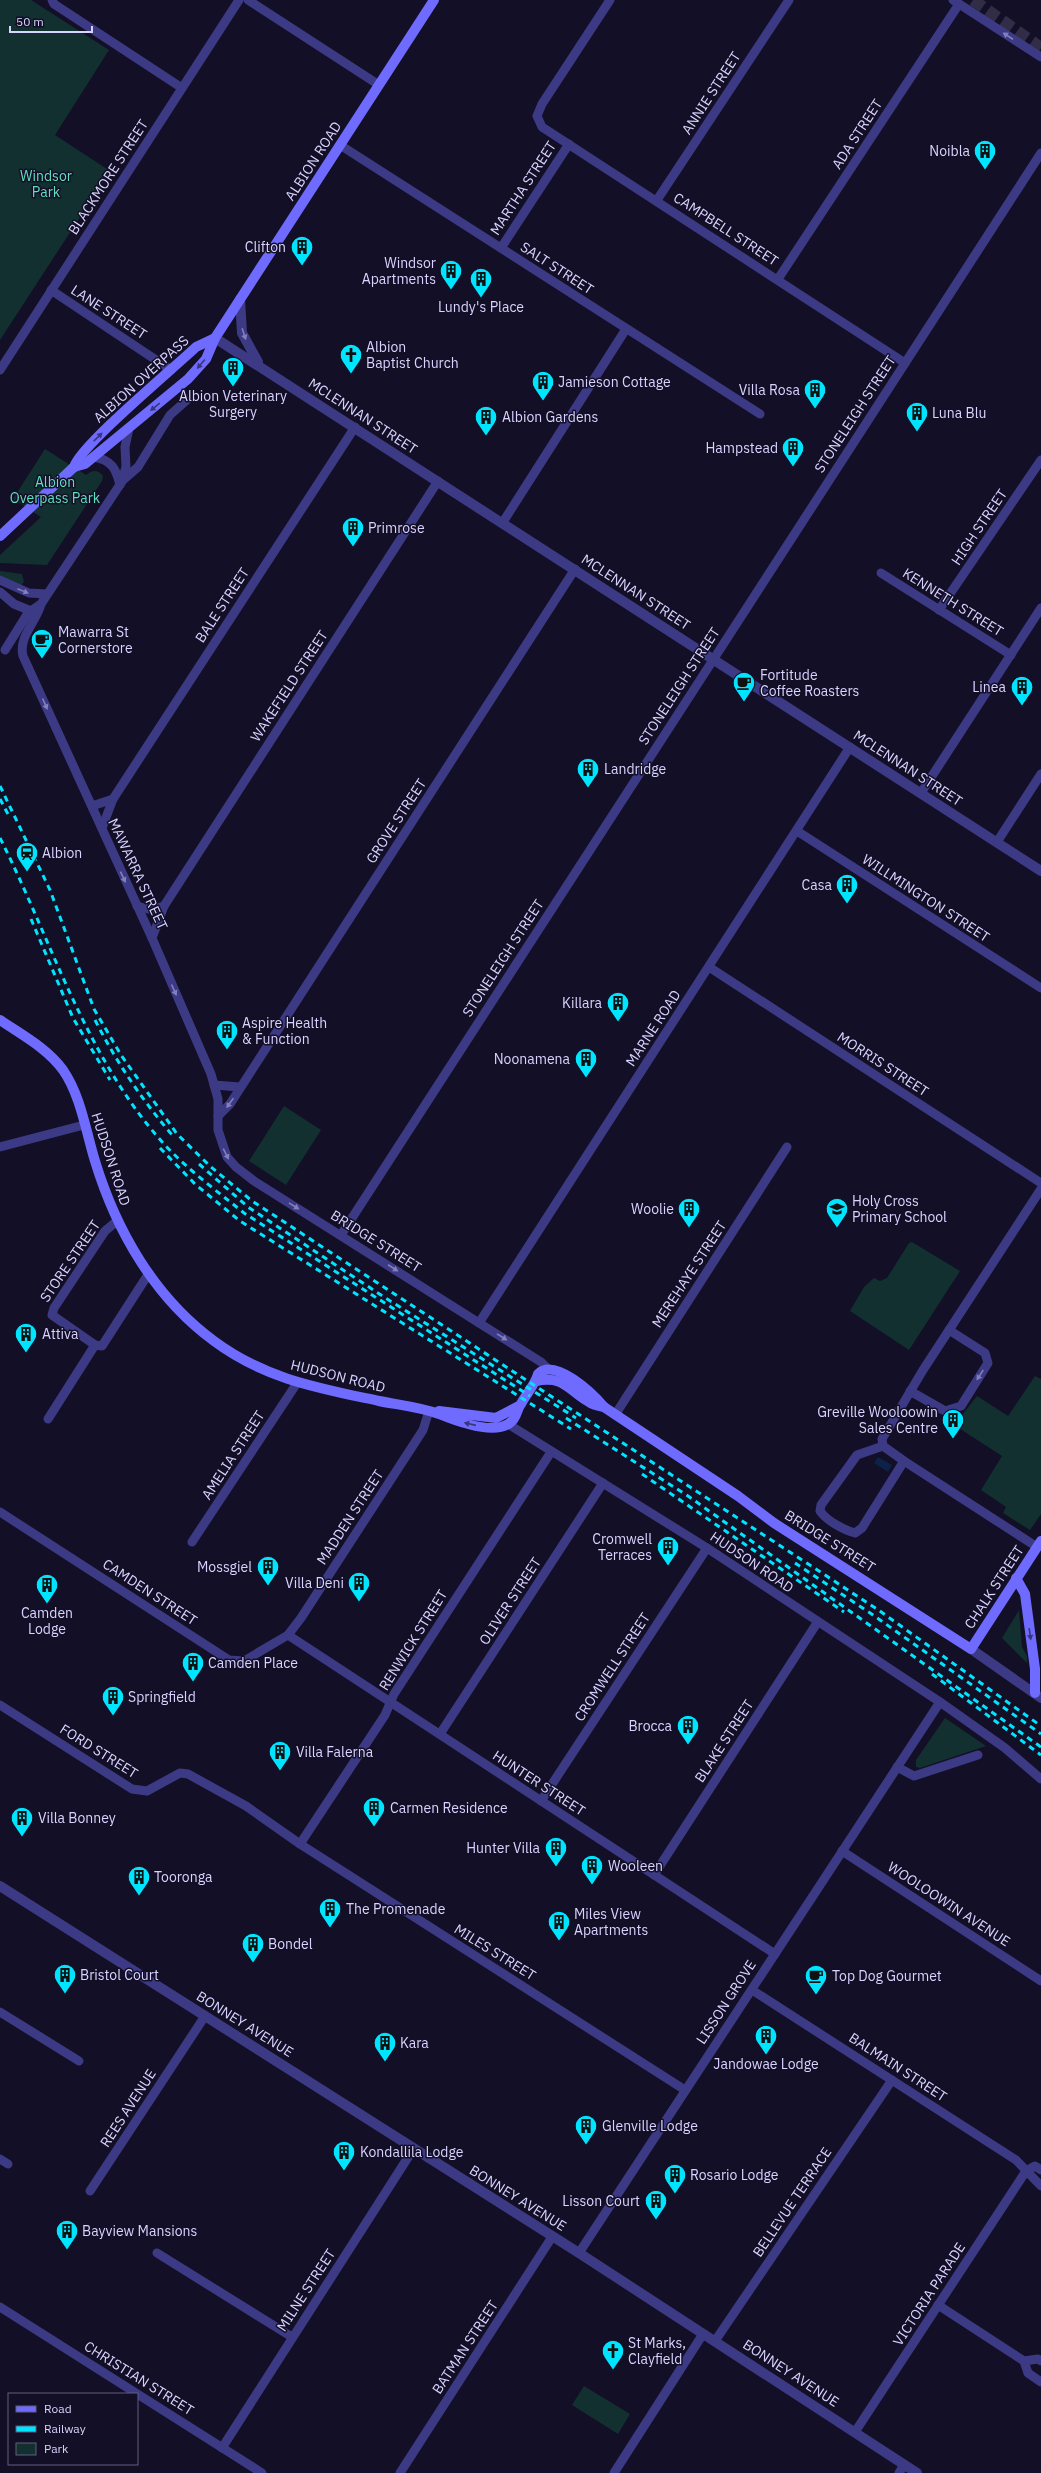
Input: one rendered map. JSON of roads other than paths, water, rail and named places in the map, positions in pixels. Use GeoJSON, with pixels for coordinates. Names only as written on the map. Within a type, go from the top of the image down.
{"type":"FeatureCollection","features":[{"type":"Feature","properties":{"kind":"main road","name":"ALBION ROAD"},"geometry":{"type":"LineString","coordinates":[[215,338],[434,0]]}},
{"type":"Feature","properties":{"kind":"main road","name":"ALBION OVERPASS"},"geometry":{"type":"LineString","coordinates":[[0,536],[74,467],[84,451],[171,370],[196,347],[215,338]]}},
{"type":"Feature","properties":{"kind":"main road","name":"ALBION OVERPASS"},"geometry":{"type":"LineString","coordinates":[[74,467],[83,465],[94,457],[193,374],[208,355],[215,338]]}},
{"type":"Feature","properties":{"kind":"main road","name":"HUDSON ROAD"},"geometry":{"type":"LineString","coordinates":[[0,1020],[35,1043],[62,1069],[73,1091],[104,1190],[117,1221],[149,1273],[192,1323],[215,1341],[245,1360],[297,1383],[429,1411],[482,1427],[495,1428],[505,1420]]}},
{"type":"Feature","properties":{"kind":"main road","name":"BRIDGE STREET"},"geometry":{"type":"LineString","coordinates":[[548,1369],[563,1373],[580,1384],[594,1395],[604,1408]]}},
{"type":"Feature","properties":{"kind":"main road"},"geometry":{"type":"LineString","coordinates":[[505,1420],[514,1419],[519,1406],[540,1372],[548,1369]]}},
{"type":"Feature","properties":{"kind":"main road","name":"BRIDGE STREET"},"geometry":{"type":"LineString","coordinates":[[536,1380],[549,1378],[557,1380],[589,1402],[604,1408],[738,1496],[774,1523],[971,1649]]}},
{"type":"Feature","properties":{"kind":"main road","name":"CHALK STREET"},"geometry":{"type":"LineString","coordinates":[[971,1649],[1039,1544]]}},
{"type":"Feature","properties":{"kind":"main road"},"geometry":{"type":"LineString","coordinates":[[1016,1578],[1025,1594],[1038,1695]]}},
{"type":"Feature","properties":{"kind":"street"},"geometry":{"type":"LineString","coordinates":[[52,0],[54,4],[182,88]]}},
{"type":"Feature","properties":{"kind":"street","name":"BLACKMORE STREET"},"geometry":{"type":"LineString","coordinates":[[0,370],[239,0]]}},
{"type":"Feature","properties":{"kind":"street"},"geometry":{"type":"LineString","coordinates":[[248,0],[380,85]]}},
{"type":"Feature","properties":{"kind":"street","name":"ANNIE STREET"},"geometry":{"type":"LineString","coordinates":[[656,200],[788,0]]}},
{"type":"Feature","properties":{"kind":"street","name":"CAMPBELL STREET"},"geometry":{"type":"LineString","coordinates":[[606,1],[536,116],[542,127],[905,362]]}},
{"type":"Feature","properties":{"kind":"street"},"geometry":{"type":"LineString","coordinates":[[956,2],[1041,57]]}},
{"type":"Feature","properties":{"kind":"street","name":"ADA STREET"},"geometry":{"type":"LineString","coordinates":[[778,279],[956,2]]}},
{"type":"Feature","properties":{"kind":"street","name":"MARTHA STREET"},"geometry":{"type":"LineString","coordinates":[[501,248],[569,144]]}},
{"type":"Feature","properties":{"kind":"street","name":"SALT STREET"},"geometry":{"type":"LineString","coordinates":[[340,145],[760,414]]}},
{"type":"Feature","properties":{"kind":"street","name":"STONELEIGH STREET"},"geometry":{"type":"LineString","coordinates":[[340,1235],[1041,153]]}},
{"type":"Feature","properties":{"kind":"street","name":"LANE STREET"},"geometry":{"type":"LineString","coordinates":[[51,290],[171,370]]}},
{"type":"Feature","properties":{"kind":"street"},"geometry":{"type":"LineString","coordinates":[[240,299],[242,333],[261,366]]}},
{"type":"Feature","properties":{"kind":"street"},"geometry":{"type":"LineString","coordinates":[[503,522],[626,329]]}},
{"type":"Feature","properties":{"kind":"street","name":"MCLENNAN STREET"},"geometry":{"type":"LineString","coordinates":[[215,338],[503,522],[1041,871]]}},
{"type":"Feature","properties":{"kind":"street"},"geometry":{"type":"LineString","coordinates":[[2,654],[12,646],[22,646],[47,594],[120,485],[138,467],[170,415],[188,399]]}},
{"type":"Feature","properties":{"kind":"street","name":"BALE STREET"},"geometry":{"type":"LineString","coordinates":[[102,828],[112,799],[355,427]]}},
{"type":"Feature","properties":{"kind":"street"},"geometry":{"type":"LineString","coordinates":[[120,485],[126,467],[125,447],[129,428]]}},
{"type":"Feature","properties":{"kind":"street"},"geometry":{"type":"LineString","coordinates":[[94,457],[105,459],[112,464],[120,485]]}},
{"type":"Feature","properties":{"kind":"street","name":"HIGH STREET"},"geometry":{"type":"LineString","coordinates":[[939,610],[1041,460]]}},
{"type":"Feature","properties":{"kind":"street","name":"WAKEFIELD STREET"},"geometry":{"type":"LineString","coordinates":[[152,938],[164,906],[438,481]]}},
{"type":"Feature","properties":{"kind":"street","name":"GROVE STREET"},"geometry":{"type":"LineString","coordinates":[[218,1116],[230,1104],[575,569]]}},
{"type":"Feature","properties":{"kind":"street","name":"KENNETH STREET"},"geometry":{"type":"LineString","coordinates":[[881,573],[1011,655]]}},
{"type":"Feature","properties":{"kind":"street"},"geometry":{"type":"LineString","coordinates":[[0,580],[29,593],[47,594]]}},
{"type":"Feature","properties":{"kind":"street"},"geometry":{"type":"LineString","coordinates":[[0,592],[14,604],[31,611]]}},
{"type":"Feature","properties":{"kind":"street"},"geometry":{"type":"LineString","coordinates":[[2,654],[31,611],[41,604]]}},
{"type":"Feature","properties":{"kind":"street"},"geometry":{"type":"LineString","coordinates":[[921,793],[1041,608]]}},
{"type":"Feature","properties":{"kind":"street","name":"MAWARRA STREET"},"geometry":{"type":"LineString","coordinates":[[22,646],[24,658],[152,938],[214,1085],[218,1116]]}},
{"type":"Feature","properties":{"kind":"street","name":"MARNE ROAD"},"geometry":{"type":"LineString","coordinates":[[479,1323],[850,747]]}},
{"type":"Feature","properties":{"kind":"street"},"geometry":{"type":"LineString","coordinates":[[997,842],[1041,774]]}},
{"type":"Feature","properties":{"kind":"street"},"geometry":{"type":"LineString","coordinates":[[92,806],[112,799]]}},
{"type":"Feature","properties":{"kind":"street","name":"WILLMINGTON STREET"},"geometry":{"type":"LineString","coordinates":[[797,831],[1041,988]]}},
{"type":"Feature","properties":{"kind":"street"},"geometry":{"type":"LineString","coordinates":[[137,906],[152,910],[164,906]]}},
{"type":"Feature","properties":{"kind":"street","name":"MORRIS STREET"},"geometry":{"type":"LineString","coordinates":[[709,967],[1041,1183]]}},
{"type":"Feature","properties":{"kind":"street"},"geometry":{"type":"LineString","coordinates":[[214,1085],[240,1087]]}},
{"type":"Feature","properties":{"kind":"street","name":"BRIDGE STREET"},"geometry":{"type":"LineString","coordinates":[[218,1116],[222,1144],[227,1157],[236,1167],[340,1235],[541,1362],[548,1369]]}},
{"type":"Feature","properties":{"kind":"street"},"geometry":{"type":"LineString","coordinates":[[0,1147],[84,1125]]}},
{"type":"Feature","properties":{"kind":"street","name":"MEREHAYE STREET"},"geometry":{"type":"LineString","coordinates":[[615,1415],[787,1147]]}},
{"type":"Feature","properties":{"kind":"street"},"geometry":{"type":"LineString","coordinates":[[1039,1544],[904,1461],[883,1446],[882,1439],[885,1431],[910,1391],[1041,1189]]}},
{"type":"Feature","properties":{"kind":"street","name":"STORE STREET"},"geometry":{"type":"LineString","coordinates":[[95,1345],[56,1320],[52,1312],[105,1231],[117,1221]]}},
{"type":"Feature","properties":{"kind":"street"},"geometry":{"type":"LineString","coordinates":[[48,1419],[95,1345],[100,1346],[104,1344],[149,1273]]}},
{"type":"Feature","properties":{"kind":"street"},"geometry":{"type":"LineString","coordinates":[[910,1391],[945,1411],[961,1406],[988,1363],[985,1353],[949,1330]]}},
{"type":"Feature","properties":{"kind":"street","name":"AMELIA STREET"},"geometry":{"type":"LineString","coordinates":[[192,1542],[297,1383]]}},
{"type":"Feature","properties":{"kind":"street","name":"MADDEN STREET"},"geometry":{"type":"LineString","coordinates":[[288,1635],[423,1430],[429,1411]]}},
{"type":"Feature","properties":{"kind":"street","name":"HUDSON ROAD"},"geometry":{"type":"LineString","coordinates":[[505,1420],[551,1452],[707,1548],[940,1702],[1040,1775]]}},
{"type":"Feature","properties":{"kind":"street"},"geometry":{"type":"LineString","coordinates":[[883,1446],[857,1455],[821,1505],[820,1511],[823,1516],[848,1531],[856,1533],[862,1528],[904,1461]]}},
{"type":"Feature","properties":{"kind":"street","name":"RENWICK STREET"},"geometry":{"type":"LineString","coordinates":[[300,1844],[385,1715],[394,1694],[551,1452]]}},
{"type":"Feature","properties":{"kind":"street","name":"OLIVER STREET"},"geometry":{"type":"LineString","coordinates":[[440,1734],[603,1483]]}},
{"type":"Feature","properties":{"kind":"street","name":"CAMDEN STREET"},"geometry":{"type":"LineString","coordinates":[[0,1512],[229,1660],[244,1661],[288,1635]]}},
{"type":"Feature","properties":{"kind":"street","name":"CROMWELL STREET"},"geometry":{"type":"LineString","coordinates":[[541,1801],[707,1548]]}},
{"type":"Feature","properties":{"kind":"street","name":"BLAKE STREET"},"geometry":{"type":"LineString","coordinates":[[654,1875],[817,1622]]}},
{"type":"Feature","properties":{"kind":"street","name":"HUNTER STREET"},"geometry":{"type":"LineString","coordinates":[[288,1635],[774,1954]]}},
{"type":"Feature","properties":{"kind":"street","name":"BRIDGE STREET"},"geometry":{"type":"LineString","coordinates":[[971,1649],[1038,1695]]}},
{"type":"Feature","properties":{"kind":"street","name":"LISSON GROVE"},"geometry":{"type":"LineString","coordinates":[[579,2253],[940,1702]]}},
{"type":"Feature","properties":{"kind":"street","name":"FORD STREET"},"geometry":{"type":"LineString","coordinates":[[0,1705],[132,1790],[147,1791],[180,1773],[188,1774]]}},
{"type":"Feature","properties":{"kind":"street"},"geometry":{"type":"LineString","coordinates":[[897,1767],[914,1776],[978,1755]]}},
{"type":"Feature","properties":{"kind":"street","name":"MILES STREET"},"geometry":{"type":"LineString","coordinates":[[188,1774],[246,1806],[300,1844],[685,2090]]}},
{"type":"Feature","properties":{"kind":"street","name":"WOOLOOWIN AVENUE"},"geometry":{"type":"LineString","coordinates":[[842,1851],[1041,1981]]}},
{"type":"Feature","properties":{"kind":"street","name":"BONNEY AVENUE"},"geometry":{"type":"LineString","coordinates":[[0,1886],[579,2253],[855,2432],[902,2469],[917,2473]]}},
{"type":"Feature","properties":{"kind":"street","name":"BALMAIN STREET"},"geometry":{"type":"LineString","coordinates":[[752,1990],[1016,2160],[1041,2186]]}},
{"type":"Feature","properties":{"kind":"street"},"geometry":{"type":"LineString","coordinates":[[0,2012],[79,2061]]}},
{"type":"Feature","properties":{"kind":"street","name":"REES AVENUE"},"geometry":{"type":"LineString","coordinates":[[90,2192],[206,2016]]}},
{"type":"Feature","properties":{"kind":"street","name":"BELLEVUE TERRACE"},"geometry":{"type":"LineString","coordinates":[[715,2341],[892,2080]]}},
{"type":"Feature","properties":{"kind":"street","name":"MILNE STREET"},"geometry":{"type":"LineString","coordinates":[[222,2448],[414,2148]]}},
{"type":"Feature","properties":{"kind":"street"},"geometry":{"type":"LineString","coordinates":[[1026,2171],[1035,2166],[1041,2170]]}},
{"type":"Feature","properties":{"kind":"street","name":"VICTORIA PARADE"},"geometry":{"type":"LineString","coordinates":[[855,2432],[1026,2171]]}},
{"type":"Feature","properties":{"kind":"street","name":"BATMAN STREET"},"geometry":{"type":"LineString","coordinates":[[400,2473],[552,2237]]}},
{"type":"Feature","properties":{"kind":"street"},"geometry":{"type":"LineString","coordinates":[[157,2253],[292,2338]]}},
{"type":"Feature","properties":{"kind":"street"},"geometry":{"type":"LineString","coordinates":[[938,2305],[1024,2360],[1038,2359],[1041,2361]]}},
{"type":"Feature","properties":{"kind":"street","name":"CHRISTIAN STREET"},"geometry":{"type":"LineString","coordinates":[[0,2307],[135,2393]]}},
{"type":"Feature","properties":{"kind":"street"},"geometry":{"type":"LineString","coordinates":[[614,2473],[704,2334]]}},
{"type":"Feature","properties":{"kind":"street"},"geometry":{"type":"LineString","coordinates":[[1024,2360],[1028,2373],[1041,2382]]}},
{"type":"Feature","properties":{"kind":"street","name":"CHRISTIAN STREET"},"geometry":{"type":"LineString","coordinates":[[138,2395],[262,2473]]}},
{"type":"Feature","properties":{"kind":"water"},"geometry":{"type":"Polygon","coordinates":[[[878,1457],[892,1465],[888,1472],[874,1463],[878,1457]]]}},
{"type":"Feature","properties":{"kind":"tunnel"},"geometry":{"type":"LineString","coordinates":[[973,0],[1041,48]]}},
{"type":"Feature","properties":{"kind":"railway"},"geometry":{"type":"LineString","coordinates":[[0,786],[50,890],[94,1009],[121,1055],[177,1134],[211,1167],[252,1201],[877,1609],[1041,1726]]}},
{"type":"Feature","properties":{"kind":"railway"},"geometry":{"type":"LineString","coordinates":[[0,799],[10,818]]}},
{"type":"Feature","properties":{"kind":"railway"},"geometry":{"type":"LineString","coordinates":[[0,838],[91,1036],[112,1074],[136,1110],[173,1154],[244,1213],[530,1396]]}},
{"type":"Feature","properties":{"kind":"railway"},"geometry":{"type":"LineString","coordinates":[[31,919],[73,1018],[110,1080]]}},
{"type":"Feature","properties":{"kind":"railway"},"geometry":{"type":"LineString","coordinates":[[95,1020],[131,1081],[173,1136]]}},
{"type":"Feature","properties":{"kind":"railway"},"geometry":{"type":"LineString","coordinates":[[160,1148],[195,1184],[240,1221],[571,1429]]}},
{"type":"Feature","properties":{"kind":"railway"},"geometry":{"type":"LineString","coordinates":[[199,1164],[248,1207],[384,1297],[576,1418]]}},
{"type":"Feature","properties":{"kind":"railway"},"geometry":{"type":"LineString","coordinates":[[566,1418],[688,1496],[1041,1747]]}},
{"type":"Feature","properties":{"kind":"railway"},"geometry":{"type":"LineString","coordinates":[[642,1474],[844,1612]]}},
{"type":"Feature","properties":{"kind":"railway"},"geometry":{"type":"LineString","coordinates":[[795,1563],[873,1615],[1041,1734]]}},
{"type":"Feature","properties":{"kind":"railway"},"geometry":{"type":"LineString","coordinates":[[932,1674],[1041,1755]]}},
{"type":"Feature","properties":{"kind":"place","name":"Noibla"},"geometry":{"type":"Point","coordinates":[985,170]}},
{"type":"Feature","properties":{"kind":"place","name":"Clifton"},"geometry":{"type":"Point","coordinates":[302,266]}},
{"type":"Feature","properties":{"kind":"place","name":"Windsor Apartments"},"geometry":{"type":"Point","coordinates":[451,290]}},
{"type":"Feature","properties":{"kind":"place","name":"Lundy's Place"},"geometry":{"type":"Point","coordinates":[481,298]}},
{"type":"Feature","properties":{"kind":"place","name":"Albion Baptist Church"},"geometry":{"type":"Point","coordinates":[351,374]}},
{"type":"Feature","properties":{"kind":"place","name":"Albion Veterinary Surgery"},"geometry":{"type":"Point","coordinates":[233,388]}},
{"type":"Feature","properties":{"kind":"place","name":"Jamieson Cottage"},"geometry":{"type":"Point","coordinates":[543,402]}},
{"type":"Feature","properties":{"kind":"place","name":"Villa Rosa"},"geometry":{"type":"Point","coordinates":[815,410]}},
{"type":"Feature","properties":{"kind":"place","name":"Luna Blu"},"geometry":{"type":"Point","coordinates":[917,432]}},
{"type":"Feature","properties":{"kind":"place","name":"Albion Gardens"},"geometry":{"type":"Point","coordinates":[486,436]}},
{"type":"Feature","properties":{"kind":"place","name":"Hampstead"},"geometry":{"type":"Point","coordinates":[793,468]}},
{"type":"Feature","properties":{"kind":"place","name":"Primrose"},"geometry":{"type":"Point","coordinates":[353,548]}},
{"type":"Feature","properties":{"kind":"place","name":"Mawarra St Cornerstore"},"geometry":{"type":"Point","coordinates":[42,660]}},
{"type":"Feature","properties":{"kind":"place","name":"Fortitude Coffee Roasters"},"geometry":{"type":"Point","coordinates":[744,702]}},
{"type":"Feature","properties":{"kind":"place","name":"Linea"},"geometry":{"type":"Point","coordinates":[1022,706]}},
{"type":"Feature","properties":{"kind":"place","name":"Landridge"},"geometry":{"type":"Point","coordinates":[588,788]}},
{"type":"Feature","properties":{"kind":"place","name":"Albion"},"geometry":{"type":"Point","coordinates":[27,872]}},
{"type":"Feature","properties":{"kind":"place","name":"Casa"},"geometry":{"type":"Point","coordinates":[847,904]}},
{"type":"Feature","properties":{"kind":"place","name":"Killara"},"geometry":{"type":"Point","coordinates":[618,1022]}},
{"type":"Feature","properties":{"kind":"place","name":"Aspire Health & Function"},"geometry":{"type":"Point","coordinates":[227,1050]}},
{"type":"Feature","properties":{"kind":"place","name":"Noonamena"},"geometry":{"type":"Point","coordinates":[586,1078]}},
{"type":"Feature","properties":{"kind":"place","name":"Woolie"},"geometry":{"type":"Point","coordinates":[689,1228]}},
{"type":"Feature","properties":{"kind":"place","name":"Holy Cross Primary School"},"geometry":{"type":"Point","coordinates":[837,1228]}},
{"type":"Feature","properties":{"kind":"place","name":"Attiva"},"geometry":{"type":"Point","coordinates":[26,1354]}},
{"type":"Feature","properties":{"kind":"place","name":"Greville Wooloowin Sales Centre"},"geometry":{"type":"Point","coordinates":[953,1440]}},
{"type":"Feature","properties":{"kind":"place","name":"Cromwell Terraces"},"geometry":{"type":"Point","coordinates":[668,1566]}},
{"type":"Feature","properties":{"kind":"place","name":"Mossgiel"},"geometry":{"type":"Point","coordinates":[268,1586]}},
{"type":"Feature","properties":{"kind":"place","name":"Villa Deni"},"geometry":{"type":"Point","coordinates":[359,1602]}},
{"type":"Feature","properties":{"kind":"place","name":"Camden Lodge"},"geometry":{"type":"Point","coordinates":[47,1604]}},
{"type":"Feature","properties":{"kind":"place","name":"Camden Place"},"geometry":{"type":"Point","coordinates":[193,1682]}},
{"type":"Feature","properties":{"kind":"place","name":"Springfield"},"geometry":{"type":"Point","coordinates":[113,1716]}},
{"type":"Feature","properties":{"kind":"place","name":"Brocca"},"geometry":{"type":"Point","coordinates":[688,1746]}},
{"type":"Feature","properties":{"kind":"place","name":"Villa Falerna"},"geometry":{"type":"Point","coordinates":[280,1772]}},
{"type":"Feature","properties":{"kind":"place","name":"Carmen Residence"},"geometry":{"type":"Point","coordinates":[374,1828]}},
{"type":"Feature","properties":{"kind":"place","name":"Villa Bonney"},"geometry":{"type":"Point","coordinates":[22,1838]}},
{"type":"Feature","properties":{"kind":"place","name":"Hunter Villa"},"geometry":{"type":"Point","coordinates":[556,1868]}},
{"type":"Feature","properties":{"kind":"place","name":"Wooleen"},"geometry":{"type":"Point","coordinates":[592,1886]}},
{"type":"Feature","properties":{"kind":"place","name":"Tooronga"},"geometry":{"type":"Point","coordinates":[139,1896]}},
{"type":"Feature","properties":{"kind":"place","name":"The Promenade"},"geometry":{"type":"Point","coordinates":[330,1928]}},
{"type":"Feature","properties":{"kind":"place","name":"Miles View Apartments"},"geometry":{"type":"Point","coordinates":[559,1942]}},
{"type":"Feature","properties":{"kind":"place","name":"Bondel"},"geometry":{"type":"Point","coordinates":[253,1964]}},
{"type":"Feature","properties":{"kind":"place","name":"Bristol Court"},"geometry":{"type":"Point","coordinates":[65,1994]}},
{"type":"Feature","properties":{"kind":"place","name":"Top Dog Gourmet"},"geometry":{"type":"Point","coordinates":[816,1996]}},
{"type":"Feature","properties":{"kind":"place","name":"Jandowae Lodge"},"geometry":{"type":"Point","coordinates":[766,2056]}},
{"type":"Feature","properties":{"kind":"place","name":"Kara"},"geometry":{"type":"Point","coordinates":[385,2062]}},
{"type":"Feature","properties":{"kind":"place","name":"Glenville Lodge"},"geometry":{"type":"Point","coordinates":[586,2146]}},
{"type":"Feature","properties":{"kind":"place","name":"Kondallila Lodge"},"geometry":{"type":"Point","coordinates":[344,2172]}},
{"type":"Feature","properties":{"kind":"place","name":"Rosario Lodge"},"geometry":{"type":"Point","coordinates":[675,2194]}},
{"type":"Feature","properties":{"kind":"place","name":"Lisson Court"},"geometry":{"type":"Point","coordinates":[656,2220]}},
{"type":"Feature","properties":{"kind":"place","name":"Bayview Mansions"},"geometry":{"type":"Point","coordinates":[67,2250]}},
{"type":"Feature","properties":{"kind":"place","name":"St Marks, Clayfield"},"geometry":{"type":"Point","coordinates":[613,2370]}},
{"type":"Feature","properties":{"kind":"park label","name":"Windsor Park"},"geometry":{"type":"Point","coordinates":[46,184]}},
{"type":"Feature","properties":{"kind":"park label","name":"Albion Overpass Park"},"geometry":{"type":"Point","coordinates":[55,490]}}]}
